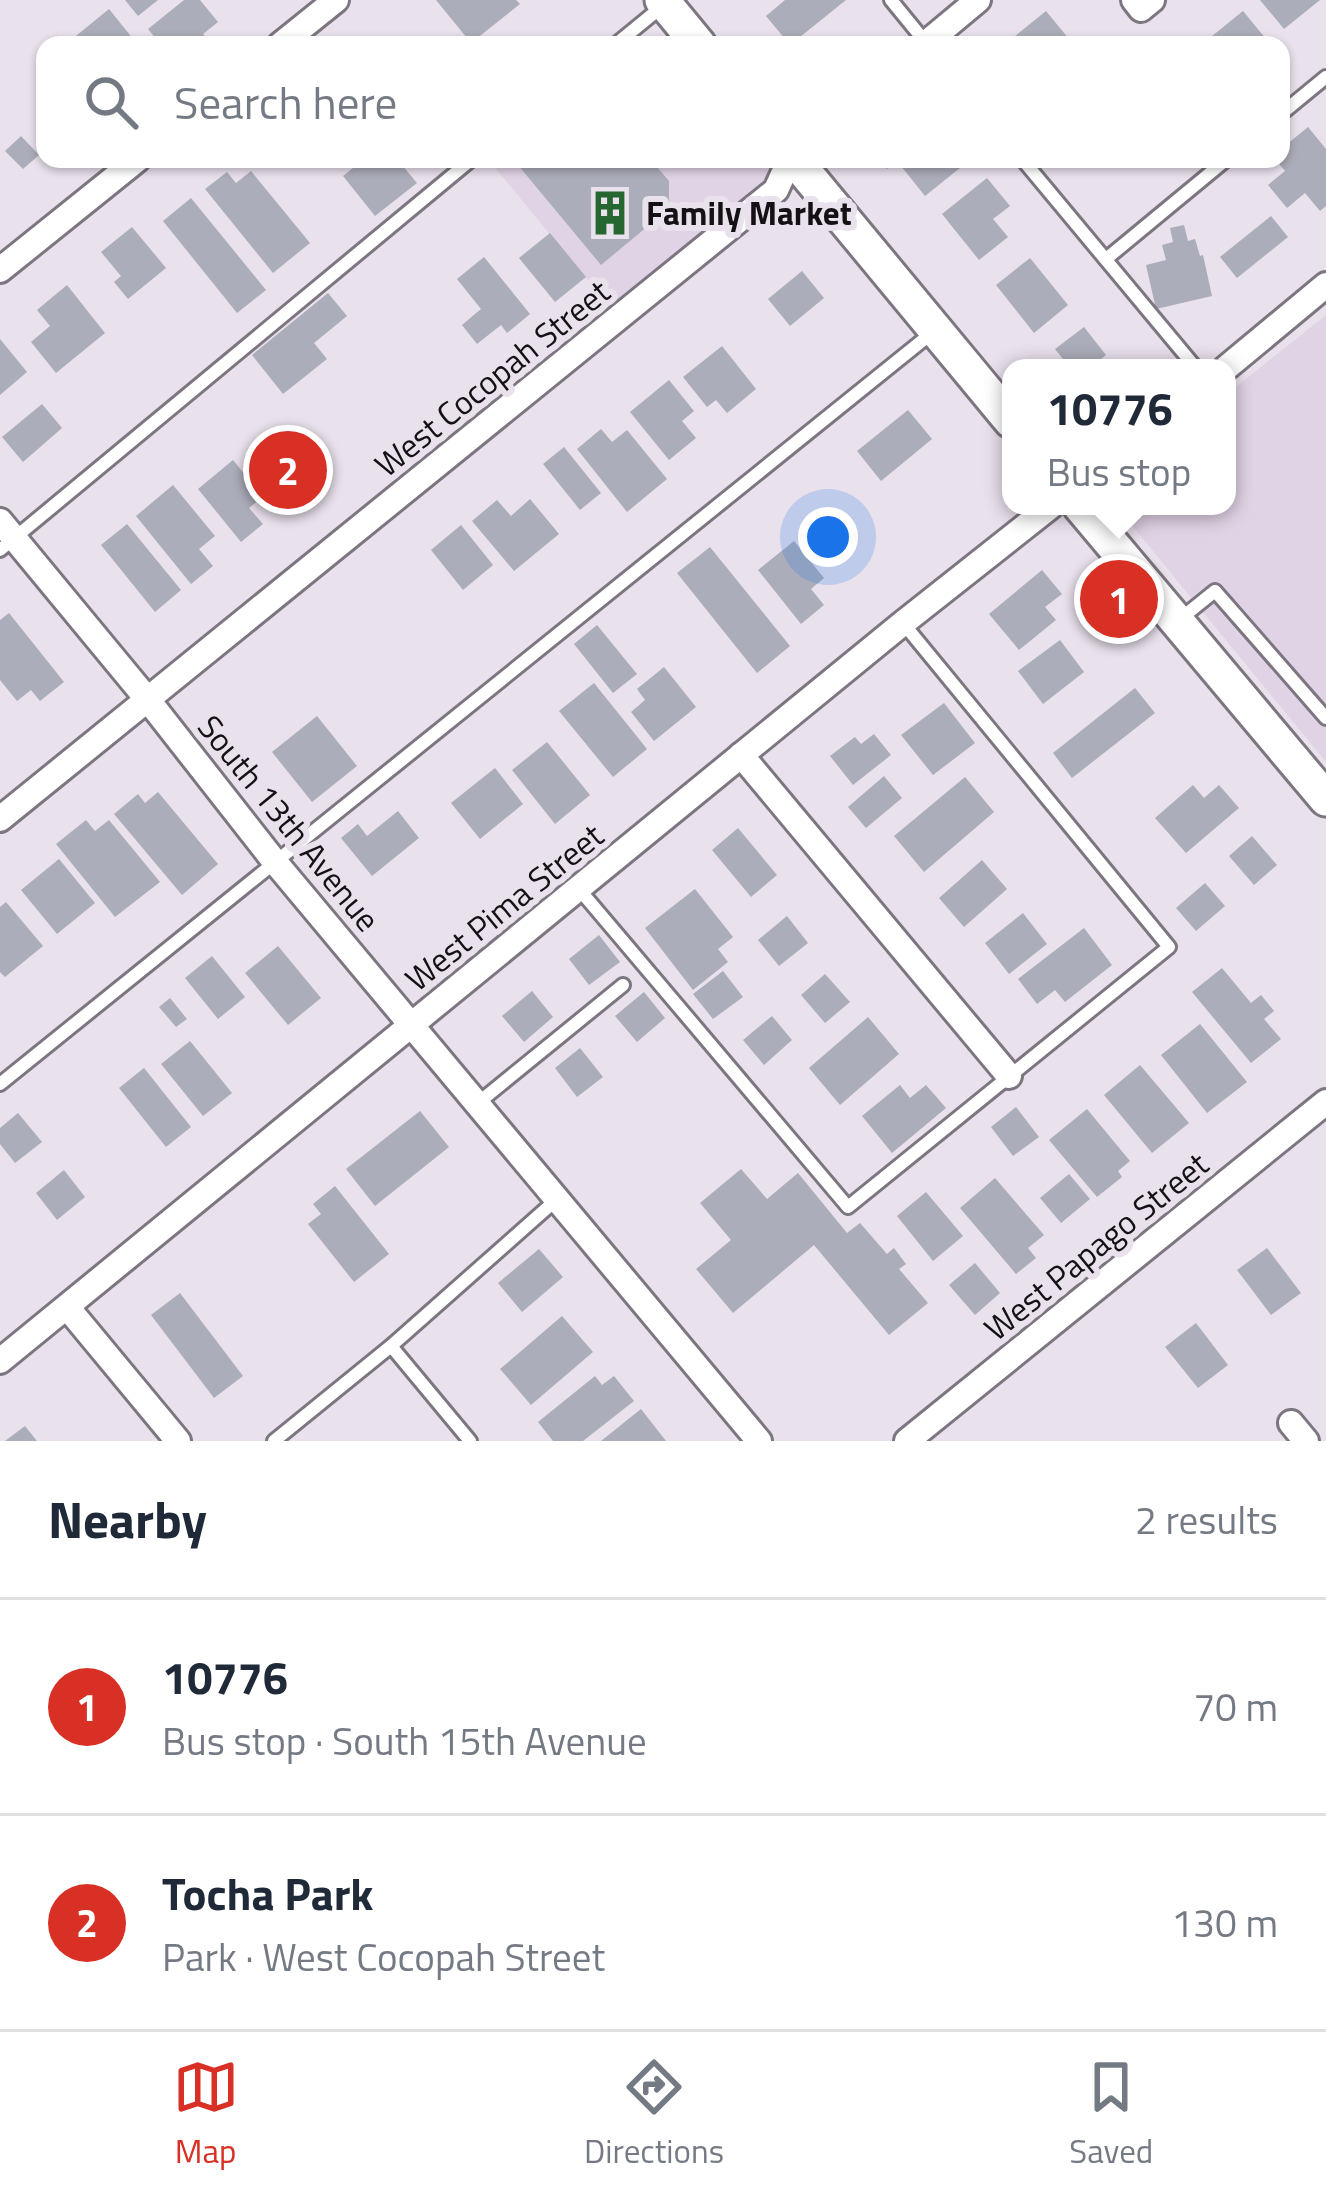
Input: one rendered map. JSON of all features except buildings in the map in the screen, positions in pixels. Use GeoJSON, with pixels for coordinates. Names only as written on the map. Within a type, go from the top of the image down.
{"type":"FeatureCollection","features":[{"type":"Feature","properties":{"kind":"main road"},"geometry":{"type":"LineString","coordinates":[[664,2],[692,36]]}},
{"type":"Feature","properties":{"kind":"main road"},"geometry":{"type":"LineString","coordinates":[[800,168],[1002,411]]}},
{"type":"Feature","properties":{"kind":"main road"},"geometry":{"type":"LineString","coordinates":[[1088,515],[1326,799]]}},
{"type":"Feature","properties":{"kind":"street"},"geometry":{"type":"LineString","coordinates":[[291,36],[336,0]]}},
{"type":"Feature","properties":{"kind":"street"},"geometry":{"type":"LineString","coordinates":[[935,36],[978,0]]}},
{"type":"Feature","properties":{"kind":"street"},"geometry":{"type":"LineString","coordinates":[[0,270],[127,168]]}},
{"type":"Feature","properties":{"kind":"street","name":"West Cocopah Street"},"geometry":{"type":"LineString","coordinates":[[0,819],[776,190],[787,168]]}},
{"type":"Feature","properties":{"kind":"street"},"geometry":{"type":"LineString","coordinates":[[1236,360],[1326,285]]}},
{"type":"Feature","properties":{"kind":"street","name":"West Pima Street"},"geometry":{"type":"LineString","coordinates":[[0,1361],[1040,515]]}},
{"type":"Feature","properties":{"kind":"street","name":"South 13th Avenue"},"geometry":{"type":"LineString","coordinates":[[5,536],[148,700],[275,862],[759,1441]]}},
{"type":"Feature","properties":{"kind":"street"},"geometry":{"type":"LineString","coordinates":[[741,755],[1009,1076]]}},
{"type":"Feature","properties":{"kind":"street","name":"West Papago Street"},"geometry":{"type":"LineString","coordinates":[[907,1441],[1326,1102]]}},
{"type":"Feature","properties":{"kind":"street"},"geometry":{"type":"LineString","coordinates":[[67,1306],[178,1441]]}},
{"type":"Feature","properties":{"kind":"lane"},"geometry":{"type":"LineString","coordinates":[[891,0],[920,36]]}},
{"type":"Feature","properties":{"kind":"lane"},"geometry":{"type":"LineString","coordinates":[[625,36],[664,2]]}},
{"type":"Feature","properties":{"kind":"lane"},"geometry":{"type":"LineString","coordinates":[[1290,106],[1326,76]]}},
{"type":"Feature","properties":{"kind":"lane"},"geometry":{"type":"LineString","coordinates":[[5,536],[461,168]]}},
{"type":"Feature","properties":{"kind":"lane"},"geometry":{"type":"LineString","coordinates":[[1030,168],[1189,359]]}},
{"type":"Feature","properties":{"kind":"lane"},"geometry":{"type":"LineString","coordinates":[[1106,259],[1215,168]]}},
{"type":"Feature","properties":{"kind":"lane"},"geometry":{"type":"LineString","coordinates":[[0,1084],[936,330]]}},
{"type":"Feature","properties":{"kind":"lane"},"geometry":{"type":"LineString","coordinates":[[1177,622],[1215,591],[1326,718]]}},
{"type":"Feature","properties":{"kind":"lane"},"geometry":{"type":"LineString","coordinates":[[578,888],[848,1207],[1168,947],[902,623]]}},
{"type":"Feature","properties":{"kind":"lane"},"geometry":{"type":"LineString","coordinates":[[477,1104],[623,985]]}},
{"type":"Feature","properties":{"kind":"lane"},"geometry":{"type":"LineString","coordinates":[[274,1441],[392,1346],[556,1199]]}},
{"type":"Feature","properties":{"kind":"lane"},"geometry":{"type":"LineString","coordinates":[[392,1346],[470,1441]]}},
{"type":"Feature","properties":{"kind":"shaded area"},"geometry":{"type":"Polygon","coordinates":[[[495,168],[774,168],[763,190],[613,311],[495,168]]]}},
{"type":"Feature","properties":{"kind":"shaded area"},"geometry":{"type":"Polygon","coordinates":[[[1326,315],[1326,762],[1123,515],[1236,515],[1236,387],[1326,315]]]}},
{"type":"Feature","properties":{"kind":"place","name":"Family Market"},"geometry":{"type":"Point","coordinates":[610,213]}},
{"type":"Feature","properties":{"kind":"place","name":"Tocha Park"},"geometry":{"type":"Point","coordinates":[288,470]}},
{"type":"Feature","properties":{"kind":"place","name":"10776"},"geometry":{"type":"Point","coordinates":[1119,599]}}]}
